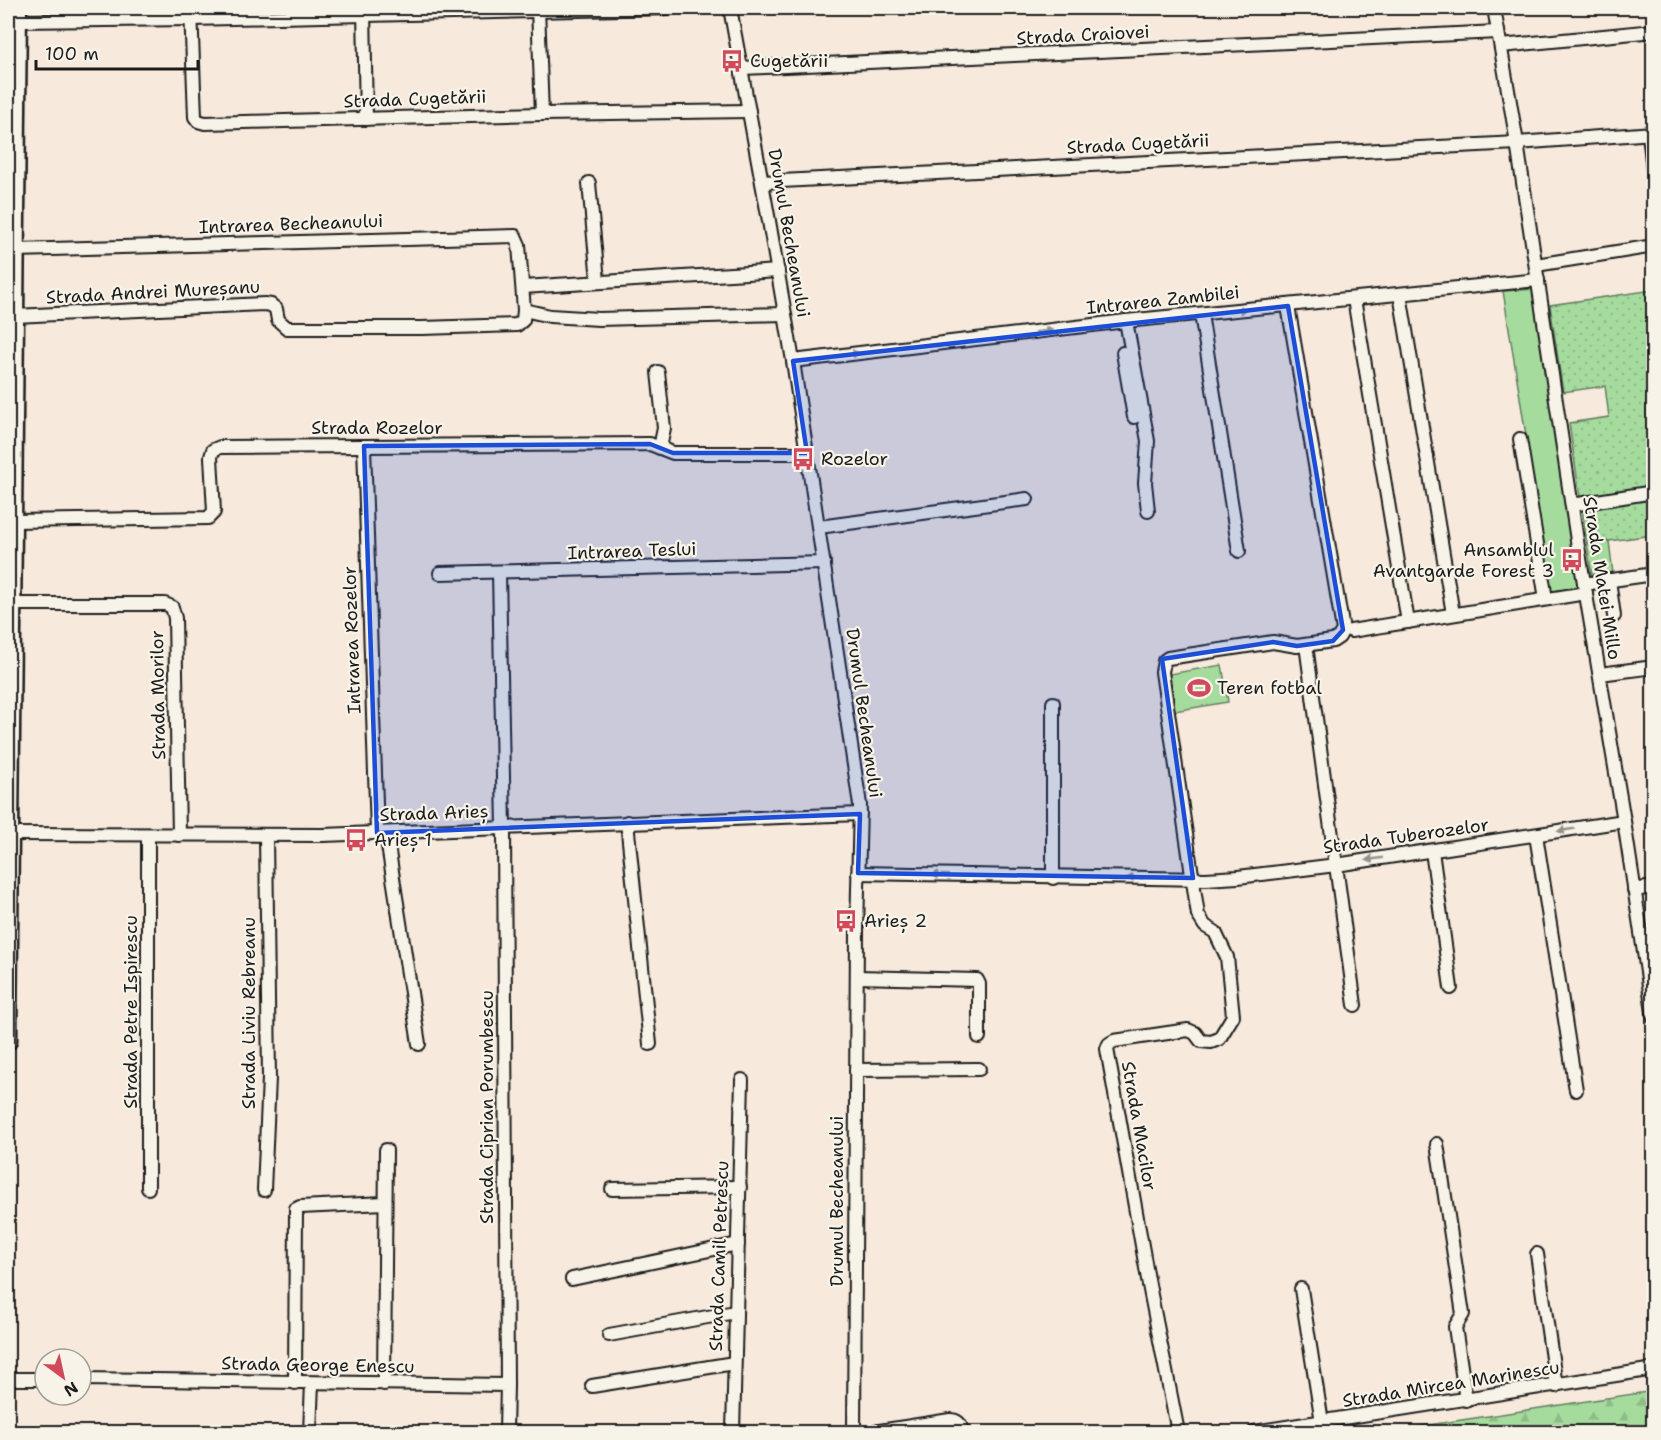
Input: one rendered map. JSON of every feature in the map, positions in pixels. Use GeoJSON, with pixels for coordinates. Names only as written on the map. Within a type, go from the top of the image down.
{"type":"FeatureCollection","features":[{"type":"Feature","properties":{"kind":"main road"},"geometry":{"type":"LineString","coordinates":[[8,1041],[8,834],[12,604],[10,559],[13,521],[13,327],[16,250],[15,15]]}},
{"type":"Feature","properties":{"kind":"street"},"geometry":{"type":"LineString","coordinates":[[15,15],[668,8]]}},
{"type":"Feature","properties":{"kind":"street","name":"Drumul Becheanului"},"geometry":{"type":"LineString","coordinates":[[730,8],[793,361],[860,814],[854,1432]]}},
{"type":"Feature","properties":{"kind":"street","name":"Strada Matei Millo"},"geometry":{"type":"LineString","coordinates":[[1494,8],[1652,997],[1653,1018]]}},
{"type":"Feature","properties":{"kind":"street"},"geometry":{"type":"LineString","coordinates":[[538,9],[542,114]]}},
{"type":"Feature","properties":{"kind":"street"},"geometry":{"type":"LineString","coordinates":[[365,11],[366,119]]}},
{"type":"Feature","properties":{"kind":"street","name":"Strada Cugetării"},"geometry":{"type":"LineString","coordinates":[[192,13],[195,117],[198,121],[205,123],[749,111]]}},
{"type":"Feature","properties":{"kind":"street"},"geometry":{"type":"LineString","coordinates":[[1501,46],[1653,31]]}},
{"type":"Feature","properties":{"kind":"street","name":"Strada Craiovei"},"geometry":{"type":"LineString","coordinates":[[742,68],[1498,32]]}},
{"type":"Feature","properties":{"kind":"street"},"geometry":{"type":"LineString","coordinates":[[1517,143],[1651,134],[1653,179]]}},
{"type":"Feature","properties":{"kind":"street","name":"Strada Cugetării"},"geometry":{"type":"LineString","coordinates":[[762,182],[1517,143]]}},
{"type":"Feature","properties":{"kind":"street"},"geometry":{"type":"LineString","coordinates":[[589,183],[598,281]]}},
{"type":"Feature","properties":{"kind":"street","name":"Intrarea Becheanului"},"geometry":{"type":"LineString","coordinates":[[16,250],[515,236],[519,245],[524,310]]}},
{"type":"Feature","properties":{"kind":"street"},"geometry":{"type":"LineString","coordinates":[[1536,265],[1653,246]]}},
{"type":"Feature","properties":{"kind":"street"},"geometry":{"type":"LineString","coordinates":[[523,287],[778,271]]}},
{"type":"Feature","properties":{"kind":"street","name":"Intrarea Zambilei"},"geometry":{"type":"LineString","coordinates":[[793,361],[1122,322],[1538,280]]}},
{"type":"Feature","properties":{"kind":"street"},"geometry":{"type":"LineString","coordinates":[[1400,294],[1453,614]]}},
{"type":"Feature","properties":{"kind":"street"},"geometry":{"type":"LineString","coordinates":[[1354,299],[1408,621]]}},
{"type":"Feature","properties":{"kind":"street","name":"Strada Andrei Mureșanu"},"geometry":{"type":"LineString","coordinates":[[13,327],[265,304],[276,309],[278,320],[287,328],[517,325],[523,320],[524,310]]}},
{"type":"Feature","properties":{"kind":"street"},"geometry":{"type":"LineString","coordinates":[[1288,306],[1347,631]]}},
{"type":"Feature","properties":{"kind":"street"},"geometry":{"type":"LineString","coordinates":[[524,310],[550,316],[599,319],[784,314]]}},
{"type":"Feature","properties":{"kind":"street"},"geometry":{"type":"LineString","coordinates":[[1201,314],[1239,551]]}},
{"type":"Feature","properties":{"kind":"street"},"geometry":{"type":"LineString","coordinates":[[1122,322],[1134,417]]}},
{"type":"Feature","properties":{"kind":"street"},"geometry":{"type":"LineString","coordinates":[[1122,322],[1148,441],[1145,483],[1148,511]]}},
{"type":"Feature","properties":{"kind":"street"},"geometry":{"type":"LineString","coordinates":[[658,372],[664,428],[660,448]]}},
{"type":"Feature","properties":{"kind":"street"},"geometry":{"type":"LineString","coordinates":[[1520,439],[1546,599]]}},
{"type":"Feature","properties":{"kind":"street","name":"Strada Rozelor"},"geometry":{"type":"LineString","coordinates":[[13,521],[208,518],[214,512],[211,457],[213,450],[220,447],[650,444],[673,453],[807,453]]}},
{"type":"Feature","properties":{"kind":"street","name":"Intrarea Rozelor"},"geometry":{"type":"LineString","coordinates":[[364,446],[381,833],[419,1044]]}},
{"type":"Feature","properties":{"kind":"street"},"geometry":{"type":"LineString","coordinates":[[1572,505],[1653,492]]}},
{"type":"Feature","properties":{"kind":"street"},"geometry":{"type":"LineString","coordinates":[[819,527],[1027,499]]}},
{"type":"Feature","properties":{"kind":"street","name":"Intrarea Teslui"},"geometry":{"type":"LineString","coordinates":[[440,573],[824,564]]}},
{"type":"Feature","properties":{"kind":"street","name":"Strada Ciprian Porumbescu"},"geometry":{"type":"LineString","coordinates":[[499,572],[504,828],[507,1385]]}},
{"type":"Feature","properties":{"kind":"street"},"geometry":{"type":"LineString","coordinates":[[1193,878],[1161,672],[1168,658],[1273,642],[1306,645],[1334,641],[1347,631],[1546,599],[1609,580],[1653,574]]}},
{"type":"Feature","properties":{"kind":"street"},"geometry":{"type":"LineString","coordinates":[[1609,580],[1614,616]]}},
{"type":"Feature","properties":{"kind":"street","name":"Strada Morilor"},"geometry":{"type":"LineString","coordinates":[[12,604],[165,604],[172,607],[175,618],[179,835]]}},
{"type":"Feature","properties":{"kind":"street"},"geometry":{"type":"LineString","coordinates":[[1306,645],[1355,1005]]}},
{"type":"Feature","properties":{"kind":"street"},"geometry":{"type":"LineString","coordinates":[[1600,674],[1653,667]]}},
{"type":"Feature","properties":{"kind":"street"},"geometry":{"type":"LineString","coordinates":[[1053,703],[1053,878]]}},
{"type":"Feature","properties":{"kind":"street","name":"Strada Arieș"},"geometry":{"type":"LineString","coordinates":[[8,834],[266,836],[860,814]]}},
{"type":"Feature","properties":{"kind":"street","name":"Strada Tuberozelor"},"geometry":{"type":"LineString","coordinates":[[858,873],[1053,878],[1206,879],[1238,877],[1336,865],[1624,821]]}},
{"type":"Feature","properties":{"kind":"street"},"geometry":{"type":"LineString","coordinates":[[627,822],[650,1044]]}},
{"type":"Feature","properties":{"kind":"street"},"geometry":{"type":"LineString","coordinates":[[1536,835],[1576,1090]]}},
{"type":"Feature","properties":{"kind":"street","name":"Strada Petre Ispirescu"},"geometry":{"type":"LineString","coordinates":[[148,836],[148,1188]]}},
{"type":"Feature","properties":{"kind":"street","name":"Strada Liviu Rebreanu"},"geometry":{"type":"LineString","coordinates":[[264,1190],[268,1078],[266,836]]}},
{"type":"Feature","properties":{"kind":"street"},"geometry":{"type":"LineString","coordinates":[[1432,850],[1451,988]]}},
{"type":"Feature","properties":{"kind":"street","name":"Strada Macilor"},"geometry":{"type":"LineString","coordinates":[[1178,1432],[1107,1049],[1114,1041],[1188,1030],[1195,1033],[1201,1041],[1211,1042],[1219,1039],[1233,1016],[1227,957],[1215,932],[1205,926],[1198,915],[1193,878]]}},
{"type":"Feature","properties":{"kind":"street"},"geometry":{"type":"LineString","coordinates":[[1634,890],[1653,887]]}},
{"type":"Feature","properties":{"kind":"street"},"geometry":{"type":"LineString","coordinates":[[857,976],[977,980],[979,984],[979,1037]]}},
{"type":"Feature","properties":{"kind":"street"},"geometry":{"type":"LineString","coordinates":[[856,1070],[979,1069]]}},
{"type":"Feature","properties":{"kind":"street","name":"Strada Camil Petrescu"},"geometry":{"type":"LineString","coordinates":[[733,1432],[742,1080]]}},
{"type":"Feature","properties":{"kind":"street"},"geometry":{"type":"LineString","coordinates":[[1437,1144],[1463,1314],[1455,1327],[1466,1400]]}},
{"type":"Feature","properties":{"kind":"street"},"geometry":{"type":"LineString","coordinates":[[384,1384],[386,1150]]}},
{"type":"Feature","properties":{"kind":"street"},"geometry":{"type":"LineString","coordinates":[[612,1189],[740,1187]]}},
{"type":"Feature","properties":{"kind":"street"},"geometry":{"type":"LineString","coordinates":[[296,1383],[296,1209],[385,1203]]}},
{"type":"Feature","properties":{"kind":"street"},"geometry":{"type":"LineString","coordinates":[[572,1279],[738,1244]]}},
{"type":"Feature","properties":{"kind":"street"},"geometry":{"type":"LineString","coordinates":[[1536,1254],[1556,1386]]}},
{"type":"Feature","properties":{"kind":"street"},"geometry":{"type":"LineString","coordinates":[[1301,1288],[1322,1422]]}},
{"type":"Feature","properties":{"kind":"street"},"geometry":{"type":"LineString","coordinates":[[609,1335],[735,1312]]}},
{"type":"Feature","properties":{"kind":"street"},"geometry":{"type":"LineString","coordinates":[[592,1386],[734,1363]]}},
{"type":"Feature","properties":{"kind":"street","name":"Strada Mircea Marinescu"},"geometry":{"type":"LineString","coordinates":[[1254,1432],[1653,1369]]}},
{"type":"Feature","properties":{"kind":"street"},"geometry":{"type":"LineString","coordinates":[[8,1379],[33,1379]]}},
{"type":"Feature","properties":{"kind":"street","name":"Strada George Enescu"},"geometry":{"type":"LineString","coordinates":[[93,1380],[507,1385]]}},
{"type":"Feature","properties":{"kind":"street"},"geometry":{"type":"LineString","coordinates":[[310,1432],[312,1383]]}},
{"type":"Feature","properties":{"kind":"street"},"geometry":{"type":"LineString","coordinates":[[506,1432],[507,1385]]}},
{"type":"Feature","properties":{"kind":"street"},"geometry":{"type":"LineString","coordinates":[[873,1432],[955,1420],[959,1423],[962,1432]]}},
{"type":"Feature","properties":{"kind":"highlighted area"},"geometry":{"type":"Polygon","coordinates":[[[1288,306],[1343,630],[1333,641],[1297,646],[1273,642],[1162,659],[1193,878],[858,873],[860,814],[377,833],[364,446],[650,444],[673,453],[807,453],[793,361],[1288,306]]]}},
{"type":"Feature","properties":{"kind":"green space"},"geometry":{"type":"Polygon","coordinates":[[[1535,289],[1580,586],[1551,592],[1503,291],[1535,289]]]}},
{"type":"Feature","properties":{"kind":"green space"},"geometry":{"type":"Polygon","coordinates":[[[1653,290],[1653,535],[1587,544],[1569,423],[1609,417],[1605,386],[1563,392],[1550,305],[1653,290]]]}},
{"type":"Feature","properties":{"kind":"green space"},"geometry":{"type":"Polygon","coordinates":[[[1609,541],[1613,574],[1592,577],[1587,544],[1609,541]]]}},
{"type":"Feature","properties":{"kind":"green space","name":"Teren fotbal"},"geometry":{"type":"Polygon","coordinates":[[[1222,665],[1228,702],[1175,711],[1169,674],[1222,665]]]}},
{"type":"Feature","properties":{"kind":"green space"},"geometry":{"type":"Polygon","coordinates":[[[1653,1391],[1653,1432],[1382,1432],[1653,1391]]]}},
{"type":"Feature","properties":{"kind":"place","name":"Cugetării"},"geometry":{"type":"Point","coordinates":[732,61]}},
{"type":"Feature","properties":{"kind":"place","name":"Rozelor"},"geometry":{"type":"Point","coordinates":[803,459]}},
{"type":"Feature","properties":{"kind":"place","name":"Ansamblul Avantgarde Forest 3"},"geometry":{"type":"Point","coordinates":[1572,560]}},
{"type":"Feature","properties":{"kind":"place","name":"Teren fotbal"},"geometry":{"type":"Point","coordinates":[1199,688]}},
{"type":"Feature","properties":{"kind":"place","name":"Arieș 1"},"geometry":{"type":"Point","coordinates":[356,840]}},
{"type":"Feature","properties":{"kind":"place","name":"Arieș 2"},"geometry":{"type":"Point","coordinates":[846,921]}}]}
